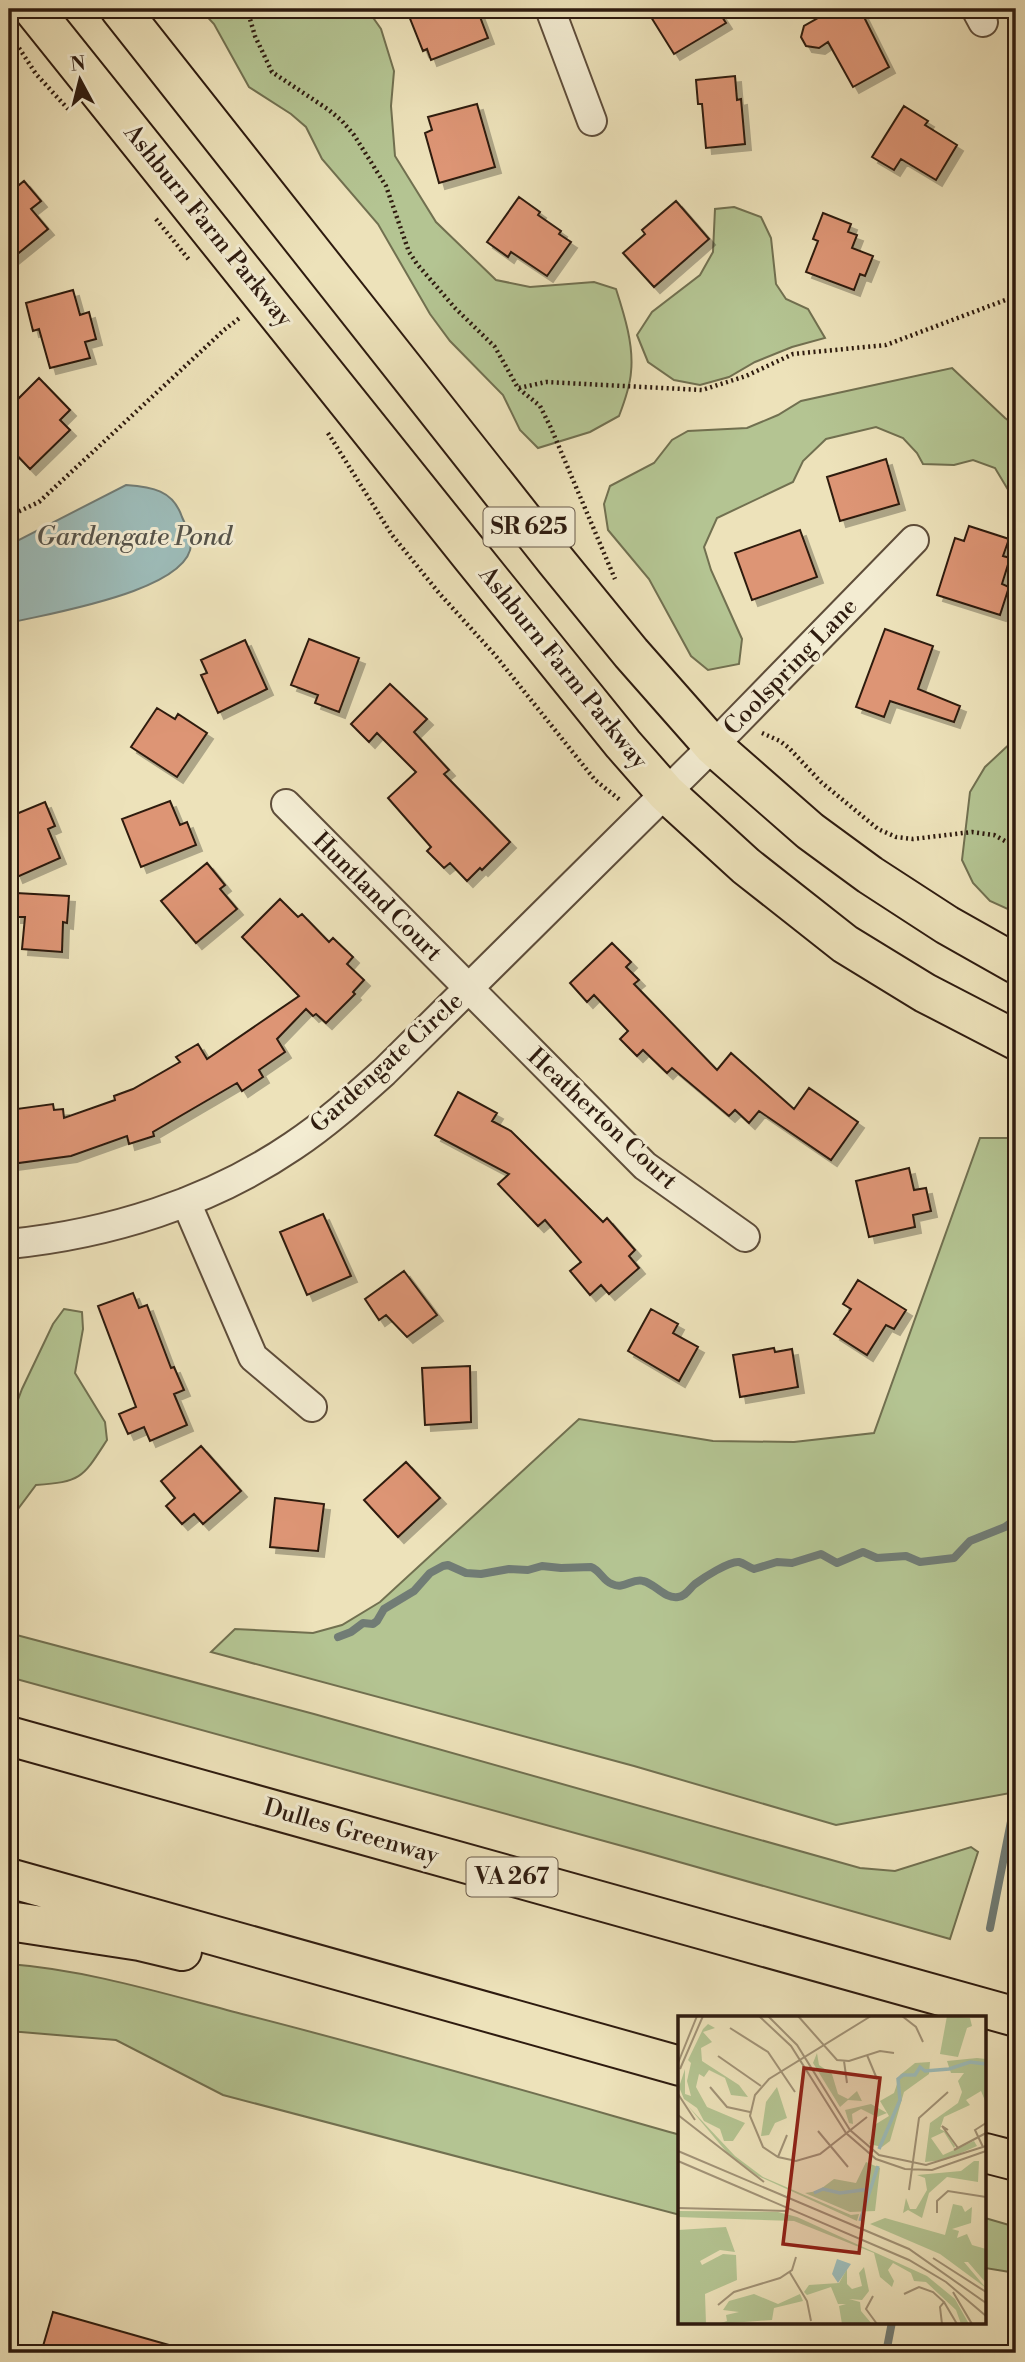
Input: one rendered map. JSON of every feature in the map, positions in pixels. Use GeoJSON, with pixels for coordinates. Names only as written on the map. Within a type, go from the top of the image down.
{"type":"FeatureCollection","features":[{"type":"Feature","properties":{"kind":"main road","name":"Ashburn Farm Parkway"},"geometry":{"type":"LineString","coordinates":[[33,9],[472,557],[623,744],[666,793],[746,866],[845,944],[925,993],[1016,1040]]}},
{"type":"Feature","properties":{"kind":"main road","name":"SR 625"},"geometry":{"type":"LineString","coordinates":[[120,9],[631,653],[726,733],[810,831],[870,875],[947,925],[1016,964]]}},
{"type":"Feature","properties":{"kind":"main road","name":"Dulles Greenway"},"geometry":{"type":"LineString","coordinates":[[9,1736],[1016,2017]]}},
{"type":"Feature","properties":{"kind":"main road"},"geometry":{"type":"LineString","coordinates":[[9,1878],[678,2065]]}},
{"type":"Feature","properties":{"kind":"main road"},"geometry":{"type":"LineString","coordinates":[[9,1921],[140,1941],[632,2052]]}},
{"type":"Feature","properties":{"kind":"main road"},"geometry":{"type":"LineString","coordinates":[[986,2153],[1016,2161]]}},
{"type":"Feature","properties":{"kind":"street"},"geometry":{"type":"LineString","coordinates":[[550,9],[592,121]]}},
{"type":"Feature","properties":{"kind":"street","name":"Coolspring Lane"},"geometry":{"type":"LineString","coordinates":[[666,793],[914,540]]}},
{"type":"Feature","properties":{"kind":"street","name":"Gardengate Circle"},"geometry":{"type":"LineString","coordinates":[[9,1244],[92,1232],[140,1219],[241,1177],[293,1146],[346,1107],[666,793]]}},
{"type":"Feature","properties":{"kind":"street","name":"Huntland Court"},"geometry":{"type":"LineString","coordinates":[[286,804],[469,989]]}},
{"type":"Feature","properties":{"kind":"street","name":"Heatherton Court"},"geometry":{"type":"LineString","coordinates":[[469,989],[645,1166],[745,1237]]}},
{"type":"Feature","properties":{"kind":"street"},"geometry":{"type":"LineString","coordinates":[[186,1202],[253,1357],[312,1407]]}},
{"type":"Feature","properties":{"kind":"path"},"geometry":{"type":"LineString","coordinates":[[247,9],[255,36],[272,72],[329,110],[354,135],[386,186],[409,251],[417,264],[455,308],[495,346],[518,388],[540,406],[608,564],[621,587]]}},
{"type":"Feature","properties":{"kind":"path"},"geometry":{"type":"LineString","coordinates":[[518,388],[546,382],[702,390],[746,376],[793,354],[886,345],[1016,296]]}},
{"type":"Feature","properties":{"kind":"path"},"geometry":{"type":"LineString","coordinates":[[9,516],[39,502],[224,330],[243,316]]}},
{"type":"Feature","properties":{"kind":"path"},"geometry":{"type":"LineString","coordinates":[[726,733],[779,741],[821,782],[878,830],[896,837],[913,839],[972,832],[994,835],[1016,847]]}},
{"type":"Feature","properties":{"kind":"green space"},"geometry":{"type":"Polygon","coordinates":[[[200,9],[367,9],[381,29],[394,71],[391,106],[395,156],[436,222],[496,280],[530,287],[594,282],[616,289],[628,330],[632,362],[619,416],[590,432],[538,448],[520,430],[503,395],[450,341],[430,314],[378,224],[322,159],[306,127],[249,87],[214,24],[200,9]]]}},
{"type":"Feature","properties":{"kind":"green space"},"geometry":{"type":"Polygon","coordinates":[[[734,207],[761,217],[771,238],[776,284],[786,299],[808,309],[825,338],[792,347],[755,362],[729,377],[700,385],[674,380],[648,362],[637,335],[652,312],[700,275],[713,252],[715,209],[734,207]]]}},
{"type":"Feature","properties":{"kind":"green space"},"geometry":{"type":"Polygon","coordinates":[[[952,368],[1016,426],[1016,527],[1010,513],[1010,493],[995,468],[973,460],[954,465],[923,464],[903,438],[876,427],[826,439],[803,461],[793,482],[717,518],[704,547],[711,570],[742,639],[739,664],[708,670],[691,656],[649,579],[608,530],[604,504],[610,486],[654,463],[672,440],[688,431],[747,428],[778,415],[801,401],[952,368]]]}},
{"type":"Feature","properties":{"kind":"green space"},"geometry":{"type":"Polygon","coordinates":[[[1016,738],[1016,909],[1012,911],[990,901],[973,883],[962,860],[970,792],[985,767],[1016,738]]]}},
{"type":"Feature","properties":{"kind":"green space"},"geometry":{"type":"Polygon","coordinates":[[[980,1138],[1016,1138],[1016,1792],[836,1825],[634,1766],[211,1652],[235,1629],[313,1633],[342,1625],[380,1602],[579,1419],[713,1441],[794,1442],[874,1433],[980,1138]]]}},
{"type":"Feature","properties":{"kind":"green space"},"geometry":{"type":"Polygon","coordinates":[[[64,1309],[82,1312],[83,1329],[75,1373],[105,1422],[107,1440],[80,1475],[63,1482],[36,1485],[9,1521],[9,1424],[22,1389],[53,1324],[64,1309]]]}},
{"type":"Feature","properties":{"kind":"green space"},"geometry":{"type":"Polygon","coordinates":[[[9,1633],[314,1714],[860,1868],[895,1871],[971,1847],[978,1852],[950,1939],[9,1677],[9,1633]]]}},
{"type":"Feature","properties":{"kind":"green space"},"geometry":{"type":"Polygon","coordinates":[[[9,1964],[99,1978],[410,2058],[678,2134],[678,2214],[223,2095],[116,2040],[9,2031],[9,1964]]]}},
{"type":"Feature","properties":{"kind":"green space"},"geometry":{"type":"Polygon","coordinates":[[[986,2218],[1016,2227],[1016,2273],[986,2268],[986,2218]]]}},
{"type":"Feature","properties":{"kind":"water","name":"Gardengate Pond"},"geometry":{"type":"Polygon","coordinates":[[[126,485],[153,489],[173,501],[191,539],[186,559],[170,573],[117,597],[9,621],[9,545],[126,485]]]}},
{"type":"Feature","properties":{"kind":"building"},"geometry":{"type":"Polygon","coordinates":[[[427,9],[477,9],[488,38],[431,60],[427,49],[423,51],[409,16],[427,9]]]}},
{"type":"Feature","properties":{"kind":"building"},"geometry":{"type":"Polygon","coordinates":[[[646,9],[717,9],[726,23],[674,54],[646,9]]]}},
{"type":"Feature","properties":{"kind":"building"},"geometry":{"type":"Polygon","coordinates":[[[834,9],[860,9],[889,67],[853,87],[828,42],[819,48],[806,46],[801,37],[804,26],[834,9]]]}},
{"type":"Feature","properties":{"kind":"building"},"geometry":{"type":"Polygon","coordinates":[[[735,76],[737,100],[741,99],[745,144],[706,148],[702,104],[698,104],[696,80],[735,76]]]}},
{"type":"Feature","properties":{"kind":"building"},"geometry":{"type":"Polygon","coordinates":[[[477,104],[495,167],[439,183],[425,133],[432,130],[428,117],[477,104]]]}},
{"type":"Feature","properties":{"kind":"building"},"geometry":{"type":"Polygon","coordinates":[[[904,106],[928,121],[925,125],[957,145],[936,180],[901,159],[894,170],[872,157],[904,106]]]}},
{"type":"Feature","properties":{"kind":"building"},"geometry":{"type":"Polygon","coordinates":[[[24,181],[41,201],[31,209],[48,229],[9,261],[9,183],[14,189],[24,181]]]}},
{"type":"Feature","properties":{"kind":"building"},"geometry":{"type":"Polygon","coordinates":[[[519,197],[540,212],[538,215],[561,231],[559,234],[571,242],[547,276],[511,252],[508,257],[487,242],[519,197]]]}},
{"type":"Feature","properties":{"kind":"building"},"geometry":{"type":"Polygon","coordinates":[[[676,201],[709,239],[654,287],[623,253],[645,234],[642,230],[676,201]]]}},
{"type":"Feature","properties":{"kind":"building"},"geometry":{"type":"Polygon","coordinates":[[[823,213],[851,224],[848,232],[857,235],[852,248],[873,256],[865,276],[860,274],[854,290],[806,272],[818,241],[813,239],[823,213]]]}},
{"type":"Feature","properties":{"kind":"building"},"geometry":{"type":"Polygon","coordinates":[[[73,290],[80,315],[89,312],[96,339],[85,342],[90,358],[50,368],[39,329],[33,331],[26,303],[73,290]]]}},
{"type":"Feature","properties":{"kind":"building"},"geometry":{"type":"Polygon","coordinates":[[[39,378],[70,410],[60,420],[70,430],[30,469],[9,447],[9,408],[39,378]]]}},
{"type":"Feature","properties":{"kind":"building"},"geometry":{"type":"Polygon","coordinates":[[[886,459],[899,504],[840,521],[827,477],[886,459]]]}},
{"type":"Feature","properties":{"kind":"building"},"geometry":{"type":"Polygon","coordinates":[[[969,526],[1009,539],[1003,556],[1010,558],[1002,584],[1009,587],[1000,615],[937,595],[955,538],[964,541],[969,526]]]}},
{"type":"Feature","properties":{"kind":"building"},"geometry":{"type":"Polygon","coordinates":[[[800,530],[817,577],[752,600],[735,553],[800,530]]]}},
{"type":"Feature","properties":{"kind":"building"},"geometry":{"type":"Polygon","coordinates":[[[885,629],[933,646],[918,689],[960,706],[954,722],[890,701],[884,717],[856,707],[885,629]]]}},
{"type":"Feature","properties":{"kind":"building"},"geometry":{"type":"Polygon","coordinates":[[[309,639],[359,658],[339,712],[315,703],[318,695],[291,685],[309,639]]]}},
{"type":"Feature","properties":{"kind":"building"},"geometry":{"type":"Polygon","coordinates":[[[245,640],[267,689],[218,713],[201,675],[207,673],[201,660],[245,640]]]}},
{"type":"Feature","properties":{"kind":"building"},"geometry":{"type":"Polygon","coordinates":[[[390,684],[427,719],[414,732],[449,770],[444,774],[510,842],[467,881],[450,863],[444,868],[427,851],[431,847],[388,798],[416,772],[377,733],[369,742],[351,724],[390,684]]]}},
{"type":"Feature","properties":{"kind":"building"},"geometry":{"type":"Polygon","coordinates":[[[157,708],[175,719],[178,714],[207,733],[177,777],[131,747],[157,708]]]}},
{"type":"Feature","properties":{"kind":"building"},"geometry":{"type":"Polygon","coordinates":[[[170,801],[180,825],[187,822],[196,845],[141,867],[122,819],[170,801]]]}},
{"type":"Feature","properties":{"kind":"building"},"geometry":{"type":"Polygon","coordinates":[[[45,802],[55,826],[48,829],[60,858],[17,877],[9,857],[9,817],[45,802]]]}},
{"type":"Feature","properties":{"kind":"building"},"geometry":{"type":"Polygon","coordinates":[[[207,863],[225,885],[220,889],[237,909],[196,943],[161,901],[207,863]]]}},
{"type":"Feature","properties":{"kind":"building"},"geometry":{"type":"Polygon","coordinates":[[[16,893],[69,896],[67,923],[63,922],[62,952],[22,949],[25,917],[15,917],[16,893]]]}},
{"type":"Feature","properties":{"kind":"building"},"geometry":{"type":"Polygon","coordinates":[[[280,899],[298,917],[302,914],[329,942],[333,938],[353,957],[347,964],[364,980],[353,992],[355,994],[326,1023],[306,1009],[277,1039],[285,1052],[259,1070],[263,1077],[242,1091],[237,1083],[153,1132],[154,1136],[129,1144],[127,1136],[71,1156],[11,1164],[9,1110],[53,1104],[54,1110],[63,1109],[64,1118],[115,1100],[114,1096],[133,1089],[180,1062],[176,1057],[198,1044],[207,1059],[299,996],[242,937],[280,899]]]}},
{"type":"Feature","properties":{"kind":"building"},"geometry":{"type":"Polygon","coordinates":[[[612,943],[631,962],[626,967],[639,980],[634,984],[717,1070],[731,1053],[794,1109],[809,1088],[858,1122],[831,1160],[759,1111],[749,1123],[735,1110],[729,1116],[672,1068],[667,1073],[643,1050],[637,1056],[620,1039],[628,1031],[594,995],[587,1002],[570,983],[612,943]]]}},
{"type":"Feature","properties":{"kind":"building"},"geometry":{"type":"Polygon","coordinates":[[[458,1092],[497,1113],[492,1121],[511,1131],[603,1222],[607,1218],[635,1250],[629,1256],[639,1268],[609,1294],[601,1285],[590,1295],[570,1271],[581,1262],[545,1220],[538,1226],[498,1184],[509,1174],[435,1135],[458,1092]]]}},
{"type":"Feature","properties":{"kind":"building"},"geometry":{"type":"Polygon","coordinates":[[[909,1168],[914,1190],[926,1188],[931,1211],[913,1215],[915,1227],[869,1237],[856,1181],[909,1168]]]}},
{"type":"Feature","properties":{"kind":"building"},"geometry":{"type":"Polygon","coordinates":[[[323,1214],[351,1276],[307,1295],[280,1232],[323,1214]]]}},
{"type":"Feature","properties":{"kind":"building"},"geometry":{"type":"Polygon","coordinates":[[[404,1271],[437,1315],[407,1337],[386,1315],[379,1320],[365,1299],[404,1271]]]}},
{"type":"Feature","properties":{"kind":"building"},"geometry":{"type":"Polygon","coordinates":[[[858,1280],[906,1310],[894,1329],[886,1325],[867,1355],[834,1334],[851,1309],[843,1304],[858,1280]]]}},
{"type":"Feature","properties":{"kind":"building"},"geometry":{"type":"Polygon","coordinates":[[[133,1293],[139,1308],[147,1305],[171,1368],[174,1367],[184,1390],[174,1394],[187,1425],[150,1441],[144,1427],[128,1434],[119,1414],[136,1407],[98,1306],[133,1293]]]}},
{"type":"Feature","properties":{"kind":"building"},"geometry":{"type":"Polygon","coordinates":[[[651,1309],[678,1324],[673,1333],[698,1347],[679,1381],[628,1351],[651,1309]]]}},
{"type":"Feature","properties":{"kind":"building"},"geometry":{"type":"Polygon","coordinates":[[[774,1348],[775,1352],[792,1349],[798,1387],[740,1397],[733,1355],[774,1348]]]}},
{"type":"Feature","properties":{"kind":"building"},"geometry":{"type":"Polygon","coordinates":[[[470,1366],[471,1422],[425,1425],[422,1368],[470,1366]]]}},
{"type":"Feature","properties":{"kind":"building"},"geometry":{"type":"Polygon","coordinates":[[[201,1446],[241,1491],[203,1524],[194,1514],[182,1524],[166,1506],[175,1498],[161,1481],[201,1446]]]}},
{"type":"Feature","properties":{"kind":"building"},"geometry":{"type":"Polygon","coordinates":[[[406,1462],[440,1498],[398,1537],[364,1500],[406,1462]]]}},
{"type":"Feature","properties":{"kind":"building"},"geometry":{"type":"Polygon","coordinates":[[[275,1498],[324,1504],[318,1551],[270,1547],[275,1498]]]}},
{"type":"Feature","properties":{"kind":"building"},"geometry":{"type":"Polygon","coordinates":[[[53,2312],[176,2347],[175,2353],[41,2353],[53,2312]]]}},
{"type":"Feature","properties":{"kind":"waterway"},"geometry":{"type":"LineString","coordinates":[[338,1637],[363,1623],[373,1624],[384,1609],[414,1591],[430,1573],[448,1565],[466,1573],[481,1574],[509,1569],[528,1570],[542,1566],[591,1567],[612,1584],[620,1586],[643,1581],[668,1596],[678,1597],[710,1574],[735,1562],[754,1569],[777,1562],[792,1563],[821,1554],[837,1563],[863,1552],[877,1558],[906,1556],[920,1562],[954,1558],[970,1541],[1005,1527],[1016,1519]]}},
{"type":"Feature","properties":{"kind":"waterway"},"geometry":{"type":"LineString","coordinates":[[990,1928],[1016,1796]]}},
{"type":"Feature","properties":{"kind":"waterway"},"geometry":{"type":"LineString","coordinates":[[886,2353],[892,2324]]}}]}
